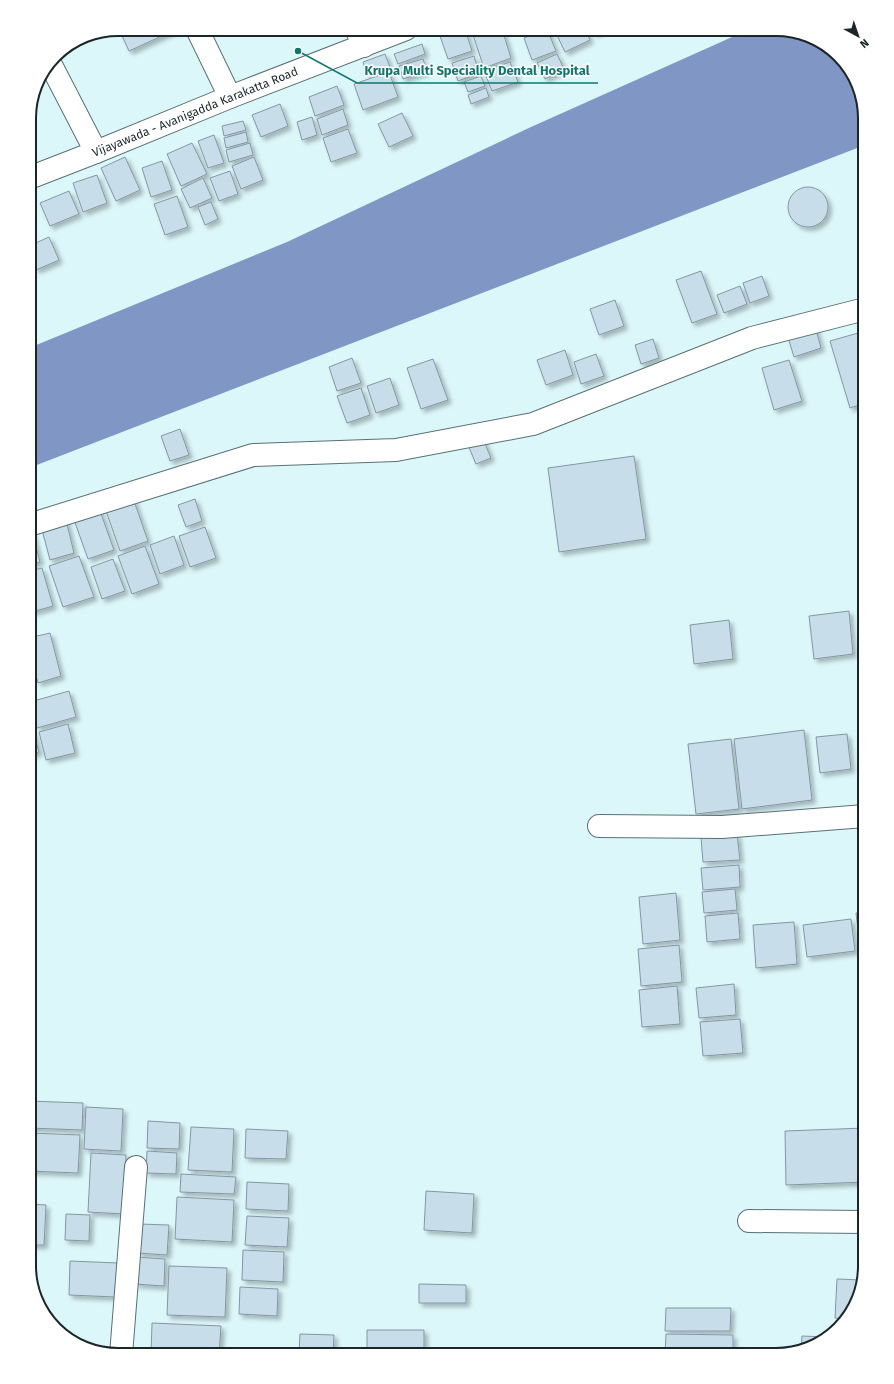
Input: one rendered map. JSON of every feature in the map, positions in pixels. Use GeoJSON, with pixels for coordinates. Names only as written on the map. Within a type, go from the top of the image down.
{"type":"FeatureCollection","features":[{"type":"Feature","properties":{"kind":"street"},"geometry":{"type":"LineString","coordinates":[[200,36],[230,97]]}},
{"type":"Feature","properties":{"kind":"street","name":"Vijayawada - Avanigadda Karakatta Road"},"geometry":{"type":"LineString","coordinates":[[36,175],[230,97],[360,37]]}},
{"type":"Feature","properties":{"kind":"street"},"geometry":{"type":"LineString","coordinates":[[53,68],[96,152]]}},
{"type":"Feature","properties":{"kind":"street"},"geometry":{"type":"LineString","coordinates":[[36,523],[252,455],[396,450],[533,424],[752,338],[858,311]]}},
{"type":"Feature","properties":{"kind":"street"},"geometry":{"type":"LineString","coordinates":[[599,826],[722,827],[858,817]]}},
{"type":"Feature","properties":{"kind":"street"},"geometry":{"type":"LineString","coordinates":[[123,1348],[136,1166]]}},
{"type":"Feature","properties":{"kind":"street"},"geometry":{"type":"LineString","coordinates":[[749,1221],[858,1222]]}},
{"type":"Feature","properties":{"kind":"water"},"geometry":{"type":"Polygon","coordinates":[[[734,36],[781,36],[807,42],[817,47],[834,60],[841,68],[852,87],[855,97],[858,118],[858,148],[36,465],[36,345],[287,242],[531,127],[734,36]]]}},
{"type":"Feature","properties":{"kind":"building"},"geometry":{"type":"Polygon","coordinates":[[[122,36],[162,36],[129,51],[122,36]]]}},
{"type":"Feature","properties":{"kind":"building"},"geometry":{"type":"Polygon","coordinates":[[[440,36],[467,36],[472,51],[448,59],[440,36]]]}},
{"type":"Feature","properties":{"kind":"building"},"geometry":{"type":"Polygon","coordinates":[[[473,36],[504,36],[511,58],[484,68],[473,36]]]}},
{"type":"Feature","properties":{"kind":"building"},"geometry":{"type":"Polygon","coordinates":[[[529,36],[550,36],[556,51],[532,60],[524,38],[529,36]]]}},
{"type":"Feature","properties":{"kind":"building"},"geometry":{"type":"Polygon","coordinates":[[[557,36],[588,36],[590,40],[565,52],[557,36]]]}},
{"type":"Feature","properties":{"kind":"building"},"geometry":{"type":"Polygon","coordinates":[[[422,44],[425,54],[398,64],[394,54],[422,44]]]}},
{"type":"Feature","properties":{"kind":"building"},"geometry":{"type":"Polygon","coordinates":[[[385,54],[390,67],[367,75],[363,62],[385,54]]]}},
{"type":"Feature","properties":{"kind":"building"},"geometry":{"type":"Polygon","coordinates":[[[557,54],[564,69],[545,79],[537,63],[557,54]]]}},
{"type":"Feature","properties":{"kind":"building"},"geometry":{"type":"Polygon","coordinates":[[[474,56],[479,73],[458,81],[452,63],[474,56]]]}},
{"type":"Feature","properties":{"kind":"building"},"geometry":{"type":"Polygon","coordinates":[[[423,59],[427,71],[403,79],[399,66],[423,59]]]}},
{"type":"Feature","properties":{"kind":"building"},"geometry":{"type":"Polygon","coordinates":[[[510,62],[518,82],[492,91],[484,71],[510,62]]]}},
{"type":"Feature","properties":{"kind":"building"},"geometry":{"type":"Polygon","coordinates":[[[389,72],[398,97],[363,110],[354,84],[389,72]]]}},
{"type":"Feature","properties":{"kind":"building"},"geometry":{"type":"Polygon","coordinates":[[[481,76],[485,86],[468,92],[464,82],[481,76]]]}},
{"type":"Feature","properties":{"kind":"building"},"geometry":{"type":"Polygon","coordinates":[[[337,86],[344,105],[315,116],[309,97],[337,86]]]}},
{"type":"Feature","properties":{"kind":"building"},"geometry":{"type":"Polygon","coordinates":[[[486,88],[489,97],[471,104],[468,95],[486,88]]]}},
{"type":"Feature","properties":{"kind":"building"},"geometry":{"type":"Polygon","coordinates":[[[280,104],[288,126],[261,137],[252,115],[280,104]]]}},
{"type":"Feature","properties":{"kind":"building"},"geometry":{"type":"Polygon","coordinates":[[[343,109],[348,125],[322,135],[317,119],[343,109]]]}},
{"type":"Feature","properties":{"kind":"building"},"geometry":{"type":"Polygon","coordinates":[[[402,113],[413,136],[389,147],[378,124],[402,113]]]}},
{"type":"Feature","properties":{"kind":"building"},"geometry":{"type":"Polygon","coordinates":[[[312,117],[317,135],[302,140],[297,122],[312,117]]]}},
{"type":"Feature","properties":{"kind":"building"},"geometry":{"type":"Polygon","coordinates":[[[243,121],[246,130],[224,136],[222,126],[243,121]]]}},
{"type":"Feature","properties":{"kind":"building"},"geometry":{"type":"Polygon","coordinates":[[[348,129],[357,153],[331,162],[323,138],[348,129]]]}},
{"type":"Feature","properties":{"kind":"building"},"geometry":{"type":"Polygon","coordinates":[[[246,132],[248,142],[226,148],[224,138],[246,132]]]}},
{"type":"Feature","properties":{"kind":"building"},"geometry":{"type":"Polygon","coordinates":[[[214,135],[224,163],[208,168],[198,141],[214,135]]]}},
{"type":"Feature","properties":{"kind":"building"},"geometry":{"type":"Polygon","coordinates":[[[192,143],[207,174],[181,186],[167,154],[192,143]]]}},
{"type":"Feature","properties":{"kind":"building"},"geometry":{"type":"Polygon","coordinates":[[[250,143],[253,155],[229,162],[226,150],[250,143]]]}},
{"type":"Feature","properties":{"kind":"building"},"geometry":{"type":"Polygon","coordinates":[[[125,157],[140,190],[116,201],[101,168],[125,157]]]}},
{"type":"Feature","properties":{"kind":"building"},"geometry":{"type":"Polygon","coordinates":[[[254,157],[263,180],[241,189],[232,166],[254,157]]]}},
{"type":"Feature","properties":{"kind":"building"},"geometry":{"type":"Polygon","coordinates":[[[162,161],[172,190],[151,197],[142,168],[162,161]]]}},
{"type":"Feature","properties":{"kind":"building"},"geometry":{"type":"Polygon","coordinates":[[[230,171],[238,194],[219,201],[210,178],[230,171]]]}},
{"type":"Feature","properties":{"kind":"building"},"geometry":{"type":"Polygon","coordinates":[[[97,175],[107,203],[83,212],[73,183],[97,175]]]}},
{"type":"Feature","properties":{"kind":"building"},"geometry":{"type":"Polygon","coordinates":[[[203,178],[212,198],[190,208],[181,189],[203,178]]]}},
{"type":"Feature","properties":{"kind":"building"},"geometry":{"type":"Polygon","coordinates":[[[808,187],[816,189],[822,193],[826,199],[828,207],[826,215],[822,221],[816,225],[808,227],[800,225],[794,221],[790,215],[788,207],[790,199],[794,193],[800,189],[808,187]]]}},
{"type":"Feature","properties":{"kind":"building"},"geometry":{"type":"Polygon","coordinates":[[[69,191],[79,214],[50,226],[40,203],[69,191]]]}},
{"type":"Feature","properties":{"kind":"building"},"geometry":{"type":"Polygon","coordinates":[[[177,196],[188,227],[165,235],[154,204],[177,196]]]}},
{"type":"Feature","properties":{"kind":"building"},"geometry":{"type":"Polygon","coordinates":[[[211,202],[218,219],[205,225],[198,207],[211,202]]]}},
{"type":"Feature","properties":{"kind":"building"},"geometry":{"type":"Polygon","coordinates":[[[49,237],[59,260],[36,270],[36,243],[49,237]]]}},
{"type":"Feature","properties":{"kind":"building"},"geometry":{"type":"Polygon","coordinates":[[[701,271],[717,314],[692,323],[676,280],[701,271]]]}},
{"type":"Feature","properties":{"kind":"building"},"geometry":{"type":"Polygon","coordinates":[[[762,276],[769,296],[750,303],[743,283],[762,276]]]}},
{"type":"Feature","properties":{"kind":"building"},"geometry":{"type":"Polygon","coordinates":[[[740,286],[747,304],[724,313],[717,295],[740,286]]]}},
{"type":"Feature","properties":{"kind":"building"},"geometry":{"type":"Polygon","coordinates":[[[615,300],[624,326],[599,335],[590,309],[615,300]]]}},
{"type":"Feature","properties":{"kind":"building"},"geometry":{"type":"Polygon","coordinates":[[[815,326],[821,348],[794,357],[787,334],[815,326]]]}},
{"type":"Feature","properties":{"kind":"building"},"geometry":{"type":"Polygon","coordinates":[[[858,333],[858,405],[850,408],[830,341],[858,333]]]}},
{"type":"Feature","properties":{"kind":"building"},"geometry":{"type":"Polygon","coordinates":[[[653,339],[659,358],[641,364],[635,345],[653,339]]]}},
{"type":"Feature","properties":{"kind":"building"},"geometry":{"type":"Polygon","coordinates":[[[565,350],[573,375],[546,385],[537,360],[565,350]]]}},
{"type":"Feature","properties":{"kind":"building"},"geometry":{"type":"Polygon","coordinates":[[[596,354],[604,376],[581,384],[574,362],[596,354]]]}},
{"type":"Feature","properties":{"kind":"building"},"geometry":{"type":"Polygon","coordinates":[[[352,358],[361,383],[337,391],[329,367],[352,358]]]}},
{"type":"Feature","properties":{"kind":"building"},"geometry":{"type":"Polygon","coordinates":[[[433,359],[448,400],[421,409],[407,368],[433,359]]]}},
{"type":"Feature","properties":{"kind":"building"},"geometry":{"type":"Polygon","coordinates":[[[789,360],[802,401],[774,410],[762,368],[789,360]]]}},
{"type":"Feature","properties":{"kind":"building"},"geometry":{"type":"Polygon","coordinates":[[[390,378],[399,405],[376,413],[367,386],[390,378]]]}},
{"type":"Feature","properties":{"kind":"building"},"geometry":{"type":"Polygon","coordinates":[[[361,388],[370,415],[347,423],[337,396],[361,388]]]}},
{"type":"Feature","properties":{"kind":"building"},"geometry":{"type":"Polygon","coordinates":[[[180,429],[189,455],[170,461],[161,436],[180,429]]]}},
{"type":"Feature","properties":{"kind":"building"},"geometry":{"type":"Polygon","coordinates":[[[483,439],[491,458],[476,464],[468,445],[483,439]]]}},
{"type":"Feature","properties":{"kind":"building"},"geometry":{"type":"Polygon","coordinates":[[[634,456],[646,539],[559,552],[548,468],[634,456]]]}},
{"type":"Feature","properties":{"kind":"building"},"geometry":{"type":"Polygon","coordinates":[[[133,498],[148,541],[120,551],[105,508],[133,498]]]}},
{"type":"Feature","properties":{"kind":"building"},"geometry":{"type":"Polygon","coordinates":[[[195,499],[202,521],[186,527],[178,505],[195,499]]]}},
{"type":"Feature","properties":{"kind":"building"},"geometry":{"type":"Polygon","coordinates":[[[99,508],[114,550],[88,559],[73,517],[99,508]]]}},
{"type":"Feature","properties":{"kind":"building"},"geometry":{"type":"Polygon","coordinates":[[[66,520],[74,553],[50,560],[41,526],[66,520]]]}},
{"type":"Feature","properties":{"kind":"building"},"geometry":{"type":"Polygon","coordinates":[[[205,527],[216,558],[190,567],[179,536],[205,527]]]}},
{"type":"Feature","properties":{"kind":"building"},"geometry":{"type":"Polygon","coordinates":[[[174,536],[184,565],[160,574],[150,545],[174,536]]]}},
{"type":"Feature","properties":{"kind":"building"},"geometry":{"type":"Polygon","coordinates":[[[36,546],[40,562],[36,563],[36,546]]]}},
{"type":"Feature","properties":{"kind":"building"},"geometry":{"type":"Polygon","coordinates":[[[145,546],[159,584],[132,594],[118,556],[145,546]]]}},
{"type":"Feature","properties":{"kind":"building"},"geometry":{"type":"Polygon","coordinates":[[[79,556],[94,597],[63,607],[49,566],[79,556]]]}},
{"type":"Feature","properties":{"kind":"building"},"geometry":{"type":"Polygon","coordinates":[[[113,559],[125,591],[102,599],[91,567],[113,559]]]}},
{"type":"Feature","properties":{"kind":"building"},"geometry":{"type":"Polygon","coordinates":[[[42,568],[53,606],[36,611],[36,569],[42,568]]]}},
{"type":"Feature","properties":{"kind":"building"},"geometry":{"type":"Polygon","coordinates":[[[849,611],[853,654],[814,659],[809,616],[849,611]]]}},
{"type":"Feature","properties":{"kind":"building"},"geometry":{"type":"Polygon","coordinates":[[[729,620],[733,659],[694,664],[690,625],[729,620]]]}},
{"type":"Feature","properties":{"kind":"building"},"geometry":{"type":"Polygon","coordinates":[[[50,633],[61,676],[38,683],[36,676],[36,636],[50,633]]]}},
{"type":"Feature","properties":{"kind":"building"},"geometry":{"type":"Polygon","coordinates":[[[69,691],[76,717],[37,728],[36,700],[69,691]]]}},
{"type":"Feature","properties":{"kind":"building"},"geometry":{"type":"Polygon","coordinates":[[[68,724],[75,753],[46,760],[39,732],[68,724]]]}},
{"type":"Feature","properties":{"kind":"building"},"geometry":{"type":"Polygon","coordinates":[[[804,730],[812,800],[742,809],[734,739],[804,730]]]}},
{"type":"Feature","properties":{"kind":"building"},"geometry":{"type":"Polygon","coordinates":[[[847,734],[851,769],[820,773],[816,737],[847,734]]]}},
{"type":"Feature","properties":{"kind":"building"},"geometry":{"type":"Polygon","coordinates":[[[731,739],[739,809],[696,814],[688,744],[731,739]]]}},
{"type":"Feature","properties":{"kind":"building"},"geometry":{"type":"Polygon","coordinates":[[[36,742],[39,752],[36,753],[36,742]]]}},
{"type":"Feature","properties":{"kind":"building"},"geometry":{"type":"Polygon","coordinates":[[[737,834],[740,860],[703,862],[701,837],[737,834]]]}},
{"type":"Feature","properties":{"kind":"building"},"geometry":{"type":"Polygon","coordinates":[[[739,865],[740,887],[703,890],[701,868],[739,865]]]}},
{"type":"Feature","properties":{"kind":"building"},"geometry":{"type":"Polygon","coordinates":[[[735,889],[737,910],[704,913],[702,892],[735,889]]]}},
{"type":"Feature","properties":{"kind":"building"},"geometry":{"type":"Polygon","coordinates":[[[676,893],[680,940],[643,944],[639,897],[676,893]]]}},
{"type":"Feature","properties":{"kind":"building"},"geometry":{"type":"Polygon","coordinates":[[[738,913],[740,939],[707,942],[705,916],[738,913]]]}},
{"type":"Feature","properties":{"kind":"building"},"geometry":{"type":"Polygon","coordinates":[[[856,913],[858,913],[858,930],[856,913]]]}},
{"type":"Feature","properties":{"kind":"building"},"geometry":{"type":"Polygon","coordinates":[[[851,919],[855,951],[807,957],[803,925],[851,919]]]}},
{"type":"Feature","properties":{"kind":"building"},"geometry":{"type":"Polygon","coordinates":[[[794,922],[797,964],[756,968],[753,925],[794,922]]]}},
{"type":"Feature","properties":{"kind":"building"},"geometry":{"type":"Polygon","coordinates":[[[679,945],[682,982],[641,986],[638,949],[679,945]]]}},
{"type":"Feature","properties":{"kind":"building"},"geometry":{"type":"Polygon","coordinates":[[[734,984],[736,1015],[699,1018],[696,988],[734,984]]]}},
{"type":"Feature","properties":{"kind":"building"},"geometry":{"type":"Polygon","coordinates":[[[677,986],[680,1024],[642,1027],[639,990],[677,986]]]}},
{"type":"Feature","properties":{"kind":"building"},"geometry":{"type":"Polygon","coordinates":[[[740,1019],[743,1053],[703,1056],[700,1022],[740,1019]]]}},
{"type":"Feature","properties":{"kind":"building"},"geometry":{"type":"Polygon","coordinates":[[[36,1101],[83,1103],[82,1130],[36,1128],[36,1101]]]}},
{"type":"Feature","properties":{"kind":"building"},"geometry":{"type":"Polygon","coordinates":[[[86,1107],[123,1109],[121,1151],[84,1149],[86,1107]]]}},
{"type":"Feature","properties":{"kind":"building"},"geometry":{"type":"Polygon","coordinates":[[[148,1121],[180,1123],[179,1149],[147,1148],[148,1121]]]}},
{"type":"Feature","properties":{"kind":"building"},"geometry":{"type":"Polygon","coordinates":[[[191,1127],[234,1129],[232,1172],[188,1170],[191,1127]]]}},
{"type":"Feature","properties":{"kind":"building"},"geometry":{"type":"Polygon","coordinates":[[[858,1128],[858,1182],[786,1185],[785,1131],[858,1128]]]}},
{"type":"Feature","properties":{"kind":"building"},"geometry":{"type":"Polygon","coordinates":[[[246,1129],[288,1131],[286,1159],[245,1158],[246,1129]]]}},
{"type":"Feature","properties":{"kind":"building"},"geometry":{"type":"Polygon","coordinates":[[[36,1133],[80,1135],[78,1173],[36,1171],[36,1133]]]}},
{"type":"Feature","properties":{"kind":"building"},"geometry":{"type":"Polygon","coordinates":[[[147,1151],[177,1153],[176,1174],[146,1173],[147,1151]]]}},
{"type":"Feature","properties":{"kind":"building"},"geometry":{"type":"Polygon","coordinates":[[[91,1153],[126,1155],[124,1214],[88,1212],[91,1153]]]}},
{"type":"Feature","properties":{"kind":"building"},"geometry":{"type":"Polygon","coordinates":[[[181,1174],[236,1177],[234,1194],[180,1192],[181,1174]]]}},
{"type":"Feature","properties":{"kind":"building"},"geometry":{"type":"Polygon","coordinates":[[[247,1182],[289,1184],[288,1211],[246,1209],[247,1182]]]}},
{"type":"Feature","properties":{"kind":"building"},"geometry":{"type":"Polygon","coordinates":[[[426,1191],[474,1194],[472,1233],[424,1230],[426,1191]]]}},
{"type":"Feature","properties":{"kind":"building"},"geometry":{"type":"Polygon","coordinates":[[[177,1197],[234,1200],[232,1242],[175,1239],[177,1197]]]}},
{"type":"Feature","properties":{"kind":"building"},"geometry":{"type":"Polygon","coordinates":[[[36,1204],[46,1205],[44,1245],[36,1245],[36,1204]]]}},
{"type":"Feature","properties":{"kind":"building"},"geometry":{"type":"Polygon","coordinates":[[[66,1214],[90,1215],[89,1241],[65,1240],[66,1214]]]}},
{"type":"Feature","properties":{"kind":"building"},"geometry":{"type":"Polygon","coordinates":[[[247,1216],[289,1218],[287,1247],[245,1245],[247,1216]]]}},
{"type":"Feature","properties":{"kind":"building"},"geometry":{"type":"Polygon","coordinates":[[[139,1224],[169,1225],[167,1255],[138,1253],[139,1224]]]}},
{"type":"Feature","properties":{"kind":"building"},"geometry":{"type":"Polygon","coordinates":[[[243,1250],[284,1252],[283,1282],[242,1280],[243,1250]]]}},
{"type":"Feature","properties":{"kind":"building"},"geometry":{"type":"Polygon","coordinates":[[[136,1257],[165,1259],[164,1286],[135,1284],[136,1257]]]}},
{"type":"Feature","properties":{"kind":"building"},"geometry":{"type":"Polygon","coordinates":[[[70,1261],[118,1263],[116,1297],[69,1295],[70,1261]]]}},
{"type":"Feature","properties":{"kind":"building"},"geometry":{"type":"Polygon","coordinates":[[[169,1266],[227,1268],[225,1317],[167,1315],[169,1266]]]}},
{"type":"Feature","properties":{"kind":"building"},"geometry":{"type":"Polygon","coordinates":[[[837,1279],[856,1280],[852,1297],[847,1307],[839,1318],[835,1318],[837,1279]]]}},
{"type":"Feature","properties":{"kind":"building"},"geometry":{"type":"Polygon","coordinates":[[[419,1284],[466,1285],[466,1303],[419,1303],[419,1284]]]}},
{"type":"Feature","properties":{"kind":"building"},"geometry":{"type":"Polygon","coordinates":[[[240,1287],[278,1289],[277,1316],[239,1314],[240,1287]]]}},
{"type":"Feature","properties":{"kind":"building"},"geometry":{"type":"Polygon","coordinates":[[[666,1308],[731,1308],[730,1331],[665,1331],[666,1308]]]}},
{"type":"Feature","properties":{"kind":"building"},"geometry":{"type":"Polygon","coordinates":[[[152,1323],[221,1326],[219,1348],[151,1348],[152,1323]]]}},
{"type":"Feature","properties":{"kind":"building"},"geometry":{"type":"Polygon","coordinates":[[[367,1330],[424,1330],[424,1348],[367,1348],[367,1330]]]}},
{"type":"Feature","properties":{"kind":"building"},"geometry":{"type":"Polygon","coordinates":[[[300,1334],[334,1335],[333,1348],[299,1348],[300,1334]]]}},
{"type":"Feature","properties":{"kind":"building"},"geometry":{"type":"Polygon","coordinates":[[[666,1334],[733,1335],[733,1348],[665,1348],[666,1334]]]}},
{"type":"Feature","properties":{"kind":"building"},"geometry":{"type":"Polygon","coordinates":[[[802,1336],[817,1337],[807,1342],[801,1344],[802,1336]]]}},
{"type":"Feature","properties":{"kind":"place","name":"Krupa Multi Speciality Dental Hospital"},"geometry":{"type":"Point","coordinates":[298,51]}}]}
